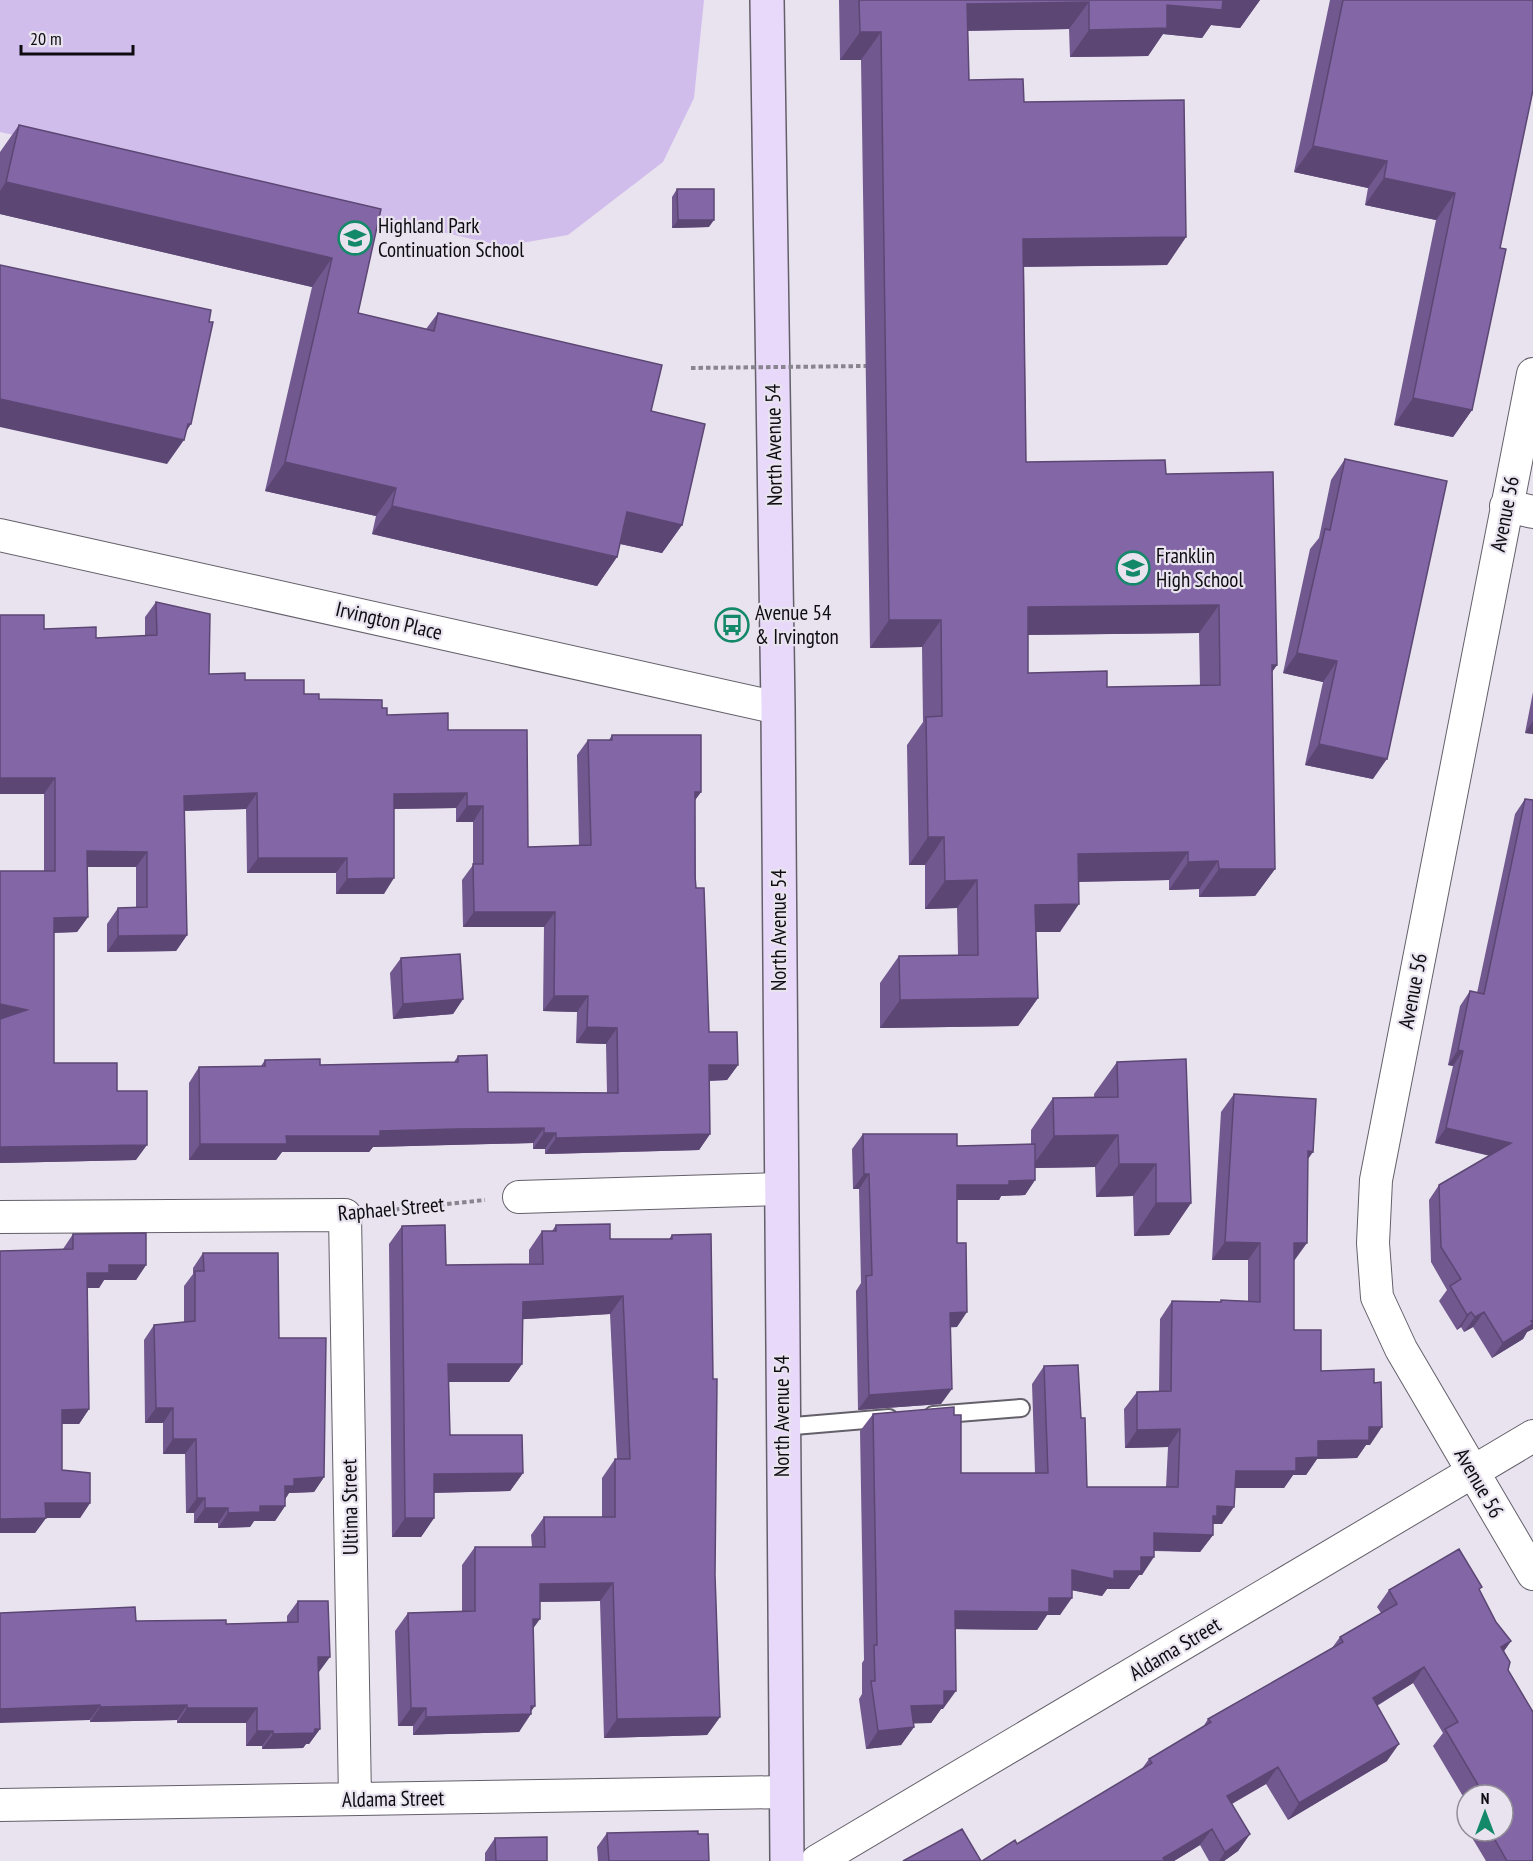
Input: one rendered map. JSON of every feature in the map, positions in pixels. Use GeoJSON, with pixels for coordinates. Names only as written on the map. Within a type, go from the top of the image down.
{"type":"FeatureCollection","features":[{"type":"Feature","properties":{"kind":"street","name":"North Avenue 54"},"geometry":{"type":"LineString","coordinates":[[767,0],[778,708],[787,1861]]}},
{"type":"Feature","properties":{"kind":"street","name":"Avenue 56"},"geometry":{"type":"LineString","coordinates":[[1533,374],[1520,509],[1376,1180],[1372,1243],[1377,1297],[1401,1349],[1533,1574]]}},
{"type":"Feature","properties":{"kind":"street","name":"Irvington Place"},"geometry":{"type":"LineString","coordinates":[[0,535],[778,708]]}},
{"type":"Feature","properties":{"kind":"street"},"geometry":{"type":"LineString","coordinates":[[519,1197],[781,1189]]}},
{"type":"Feature","properties":{"kind":"street","name":"Raphael Street"},"geometry":{"type":"LineString","coordinates":[[0,1217],[345,1215]]}},
{"type":"Feature","properties":{"kind":"street","name":"Ultima Street"},"geometry":{"type":"LineString","coordinates":[[345,1215],[355,1799]]}},
{"type":"Feature","properties":{"kind":"street","name":"Aldama Street"},"geometry":{"type":"LineString","coordinates":[[817,1861],[1533,1436]]}},
{"type":"Feature","properties":{"kind":"street","name":"Aldama Street"},"geometry":{"type":"LineString","coordinates":[[0,1805],[785,1792]]}},
{"type":"Feature","properties":{"kind":"lane"},"geometry":{"type":"LineString","coordinates":[[782,1427],[1021,1408]]}},
{"type":"Feature","properties":{"kind":"path"},"geometry":{"type":"LineString","coordinates":[[691,368],[866,366]]}},
{"type":"Feature","properties":{"kind":"path","name":"Raphael Street"},"geometry":{"type":"LineString","coordinates":[[345,1215],[519,1197]]}},
{"type":"Feature","properties":{"kind":"shaded area"},"geometry":{"type":"Polygon","coordinates":[[[0,0],[704,0],[694,98],[663,162],[568,235],[503,246],[0,132],[0,0]]]}},
{"type":"Feature","properties":{"kind":"building"},"geometry":{"type":"Polygon","coordinates":[[[859,0],[1223,0],[1222,10],[1167,5],[1167,28],[1089,30],[1089,2],[967,4],[969,80],[1023,79],[1024,102],[1184,100],[1186,237],[1023,239],[1026,462],[1165,460],[1166,474],[1273,472],[1277,665],[1272,665],[1275,869],[1219,869],[1218,861],[1188,862],[1188,852],[1078,854],[1079,904],[1035,905],[1038,998],[900,1000],[899,956],[978,955],[977,880],[945,881],[944,837],[928,837],[926,717],[942,716],[941,620],[889,620],[881,32],[860,32],[859,0]],[[1219,605],[1028,607],[1028,673],[1107,671],[1107,687],[1220,685],[1219,605]]]}},
{"type":"Feature","properties":{"kind":"building"},"geometry":{"type":"Polygon","coordinates":[[[1343,0],[1533,0],[1533,90],[1500,248],[1506,249],[1472,410],[1413,398],[1455,193],[1384,178],[1387,161],[1313,146],[1343,0]]]}},
{"type":"Feature","properties":{"kind":"building"},"geometry":{"type":"Polygon","coordinates":[[[19,125],[381,209],[358,313],[434,331],[438,313],[662,365],[651,411],[705,424],[682,525],[627,512],[617,557],[392,506],[396,488],[285,462],[332,258],[6,182],[19,125]]]}},
{"type":"Feature","properties":{"kind":"building"},"geometry":{"type":"Polygon","coordinates":[[[677,189],[714,189],[714,220],[678,220],[677,189]]]}},
{"type":"Feature","properties":{"kind":"building"},"geometry":{"type":"Polygon","coordinates":[[[0,265],[211,310],[209,322],[213,322],[191,424],[188,424],[184,440],[0,399],[0,265]]]}},
{"type":"Feature","properties":{"kind":"building"},"geometry":{"type":"Polygon","coordinates":[[[1345,459],[1447,481],[1387,759],[1319,744],[1337,661],[1297,653],[1325,529],[1330,530],[1345,459]]]}},
{"type":"Feature","properties":{"kind":"building"},"geometry":{"type":"Polygon","coordinates":[[[156,602],[210,614],[209,674],[245,673],[245,680],[304,680],[304,694],[319,694],[319,699],[382,700],[382,708],[387,708],[387,715],[448,713],[448,730],[527,730],[528,847],[591,845],[588,740],[612,740],[612,735],[701,735],[701,792],[695,792],[695,876],[696,888],[704,888],[709,1032],[737,1032],[738,1065],[709,1065],[710,1134],[556,1138],[556,1133],[544,1133],[544,1128],[456,1129],[380,1131],[380,1136],[286,1136],[287,1144],[200,1144],[199,1067],[265,1066],[265,1060],[320,1059],[320,1065],[458,1062],[458,1056],[487,1055],[488,1092],[618,1093],[617,1028],[587,1027],[588,996],[554,996],[555,912],[474,912],[473,864],[483,864],[483,806],[467,806],[467,793],[394,794],[394,878],[347,879],[347,858],[258,858],[257,793],[184,796],[187,935],[118,936],[118,908],[147,907],[147,852],[87,851],[88,917],[54,918],[54,1063],[117,1063],[117,1091],[147,1091],[147,1145],[0,1147],[0,1019],[27,1010],[0,1004],[0,871],[55,871],[55,778],[0,778],[0,615],[44,615],[44,629],[96,627],[96,638],[157,635],[156,602]]]}},
{"type":"Feature","properties":{"kind":"building"},"geometry":{"type":"Polygon","coordinates":[[[1525,799],[1533,800],[1533,1320],[1531,1321],[1533,1324],[1503,1343],[1484,1312],[1475,1317],[1471,1312],[1467,1315],[1450,1286],[1461,1279],[1441,1247],[1439,1185],[1511,1143],[1446,1128],[1463,1051],[1458,1050],[1470,991],[1484,994],[1525,799]]]}},
{"type":"Feature","properties":{"kind":"building"},"geometry":{"type":"Polygon","coordinates":[[[460,954],[463,999],[403,1004],[401,958],[460,954]]]}},
{"type":"Feature","properties":{"kind":"building"},"geometry":{"type":"Polygon","coordinates":[[[1186,1059],[1191,1203],[1156,1203],[1156,1164],[1119,1164],[1118,1135],[1054,1136],[1053,1098],[1118,1097],[1117,1062],[1186,1059]]]}},
{"type":"Feature","properties":{"kind":"building"},"geometry":{"type":"Polygon","coordinates":[[[1234,1094],[1316,1099],[1313,1152],[1308,1151],[1307,1243],[1294,1243],[1294,1330],[1321,1330],[1321,1371],[1374,1369],[1374,1383],[1381,1382],[1382,1427],[1369,1427],[1369,1440],[1318,1441],[1318,1457],[1296,1458],[1296,1471],[1236,1471],[1234,1507],[1217,1506],[1217,1516],[1213,1516],[1213,1535],[1154,1533],[1154,1557],[1141,1557],[1141,1571],[1114,1571],[1114,1579],[1072,1570],[1072,1598],[1049,1598],[1049,1612],[955,1611],[956,1691],[944,1691],[944,1705],[911,1706],[914,1727],[878,1731],[871,1681],[875,1681],[874,1645],[877,1645],[873,1414],[954,1407],[954,1415],[961,1415],[961,1473],[1048,1473],[1044,1366],[1078,1365],[1081,1418],[1085,1418],[1087,1487],[1178,1487],[1180,1429],[1137,1430],[1137,1392],[1171,1391],[1172,1301],[1260,1302],[1260,1243],[1225,1242],[1234,1094]]]}},
{"type":"Feature","properties":{"kind":"building"},"geometry":{"type":"Polygon","coordinates":[[[863,1134],[957,1134],[957,1146],[1035,1144],[1035,1180],[1009,1181],[1009,1185],[957,1185],[957,1243],[966,1243],[967,1312],[950,1313],[952,1389],[869,1395],[866,1276],[872,1275],[869,1174],[864,1174],[863,1134]]]}},
{"type":"Feature","properties":{"kind":"building"},"geometry":{"type":"Polygon","coordinates":[[[610,1224],[610,1239],[672,1239],[672,1235],[711,1234],[713,1379],[717,1379],[715,1575],[720,1717],[617,1719],[613,1583],[540,1584],[540,1619],[533,1619],[535,1706],[531,1706],[531,1714],[426,1717],[426,1708],[411,1708],[408,1613],[475,1611],[475,1547],[545,1547],[544,1517],[615,1517],[615,1459],[630,1459],[623,1296],[523,1302],[522,1364],[448,1364],[450,1435],[522,1435],[523,1473],[434,1474],[434,1518],[405,1518],[402,1226],[445,1225],[446,1265],[543,1264],[542,1231],[556,1231],[556,1225],[610,1224]]]}},
{"type":"Feature","properties":{"kind":"building"},"geometry":{"type":"Polygon","coordinates":[[[146,1233],[146,1265],[109,1265],[109,1273],[87,1273],[89,1409],[62,1410],[62,1470],[90,1473],[90,1503],[45,1503],[46,1518],[0,1519],[0,1251],[73,1249],[73,1234],[146,1233]]]}},
{"type":"Feature","properties":{"kind":"building"},"geometry":{"type":"Polygon","coordinates":[[[203,1253],[278,1253],[279,1338],[326,1338],[324,1477],[294,1479],[294,1486],[285,1486],[285,1506],[260,1506],[260,1512],[228,1513],[228,1508],[205,1508],[205,1498],[197,1498],[196,1439],[173,1439],[173,1408],[156,1408],[154,1325],[195,1321],[195,1271],[204,1271],[203,1253]]]}},
{"type":"Feature","properties":{"kind":"building"},"geometry":{"type":"Polygon","coordinates":[[[1459,1549],[1482,1587],[1479,1589],[1496,1622],[1511,1641],[1501,1647],[1510,1662],[1508,1670],[1533,1712],[1533,1861],[1507,1861],[1497,1843],[1515,1843],[1515,1783],[1477,1783],[1445,1729],[1458,1722],[1424,1667],[1373,1698],[1399,1744],[1299,1803],[1278,1767],[1227,1796],[1250,1834],[1225,1852],[1212,1829],[1163,1858],[1165,1861],[982,1861],[1015,1840],[1017,1844],[1152,1763],[1149,1759],[1211,1722],[1208,1719],[1343,1642],[1340,1637],[1397,1604],[1389,1590],[1459,1549]]]}},
{"type":"Feature","properties":{"kind":"building"},"geometry":{"type":"Polygon","coordinates":[[[298,1601],[328,1601],[330,1657],[318,1657],[320,1729],[315,1729],[314,1733],[273,1734],[273,1731],[257,1731],[257,1708],[187,1708],[187,1705],[100,1707],[100,1705],[0,1709],[0,1613],[135,1607],[136,1621],[226,1620],[226,1624],[298,1622],[298,1601]]]}},
{"type":"Feature","properties":{"kind":"building"},"geometry":{"type":"Polygon","coordinates":[[[962,1829],[981,1861],[903,1861],[962,1829]]]}},
{"type":"Feature","properties":{"kind":"building"},"geometry":{"type":"Polygon","coordinates":[[[698,1831],[698,1834],[708,1834],[709,1861],[609,1861],[607,1833],[698,1831]]]}},
{"type":"Feature","properties":{"kind":"building"},"geometry":{"type":"Polygon","coordinates":[[[547,1837],[547,1861],[496,1861],[495,1838],[547,1837]]]}},
{"type":"Feature","properties":{"kind":"place","name":"Highland Park Continuation School"},"geometry":{"type":"Point","coordinates":[355,238]}},
{"type":"Feature","properties":{"kind":"place","name":"Franklin High School"},"geometry":{"type":"Point","coordinates":[1133,568]}},
{"type":"Feature","properties":{"kind":"place","name":"Avenue 54 & Irvington"},"geometry":{"type":"Point","coordinates":[732,625]}}]}
